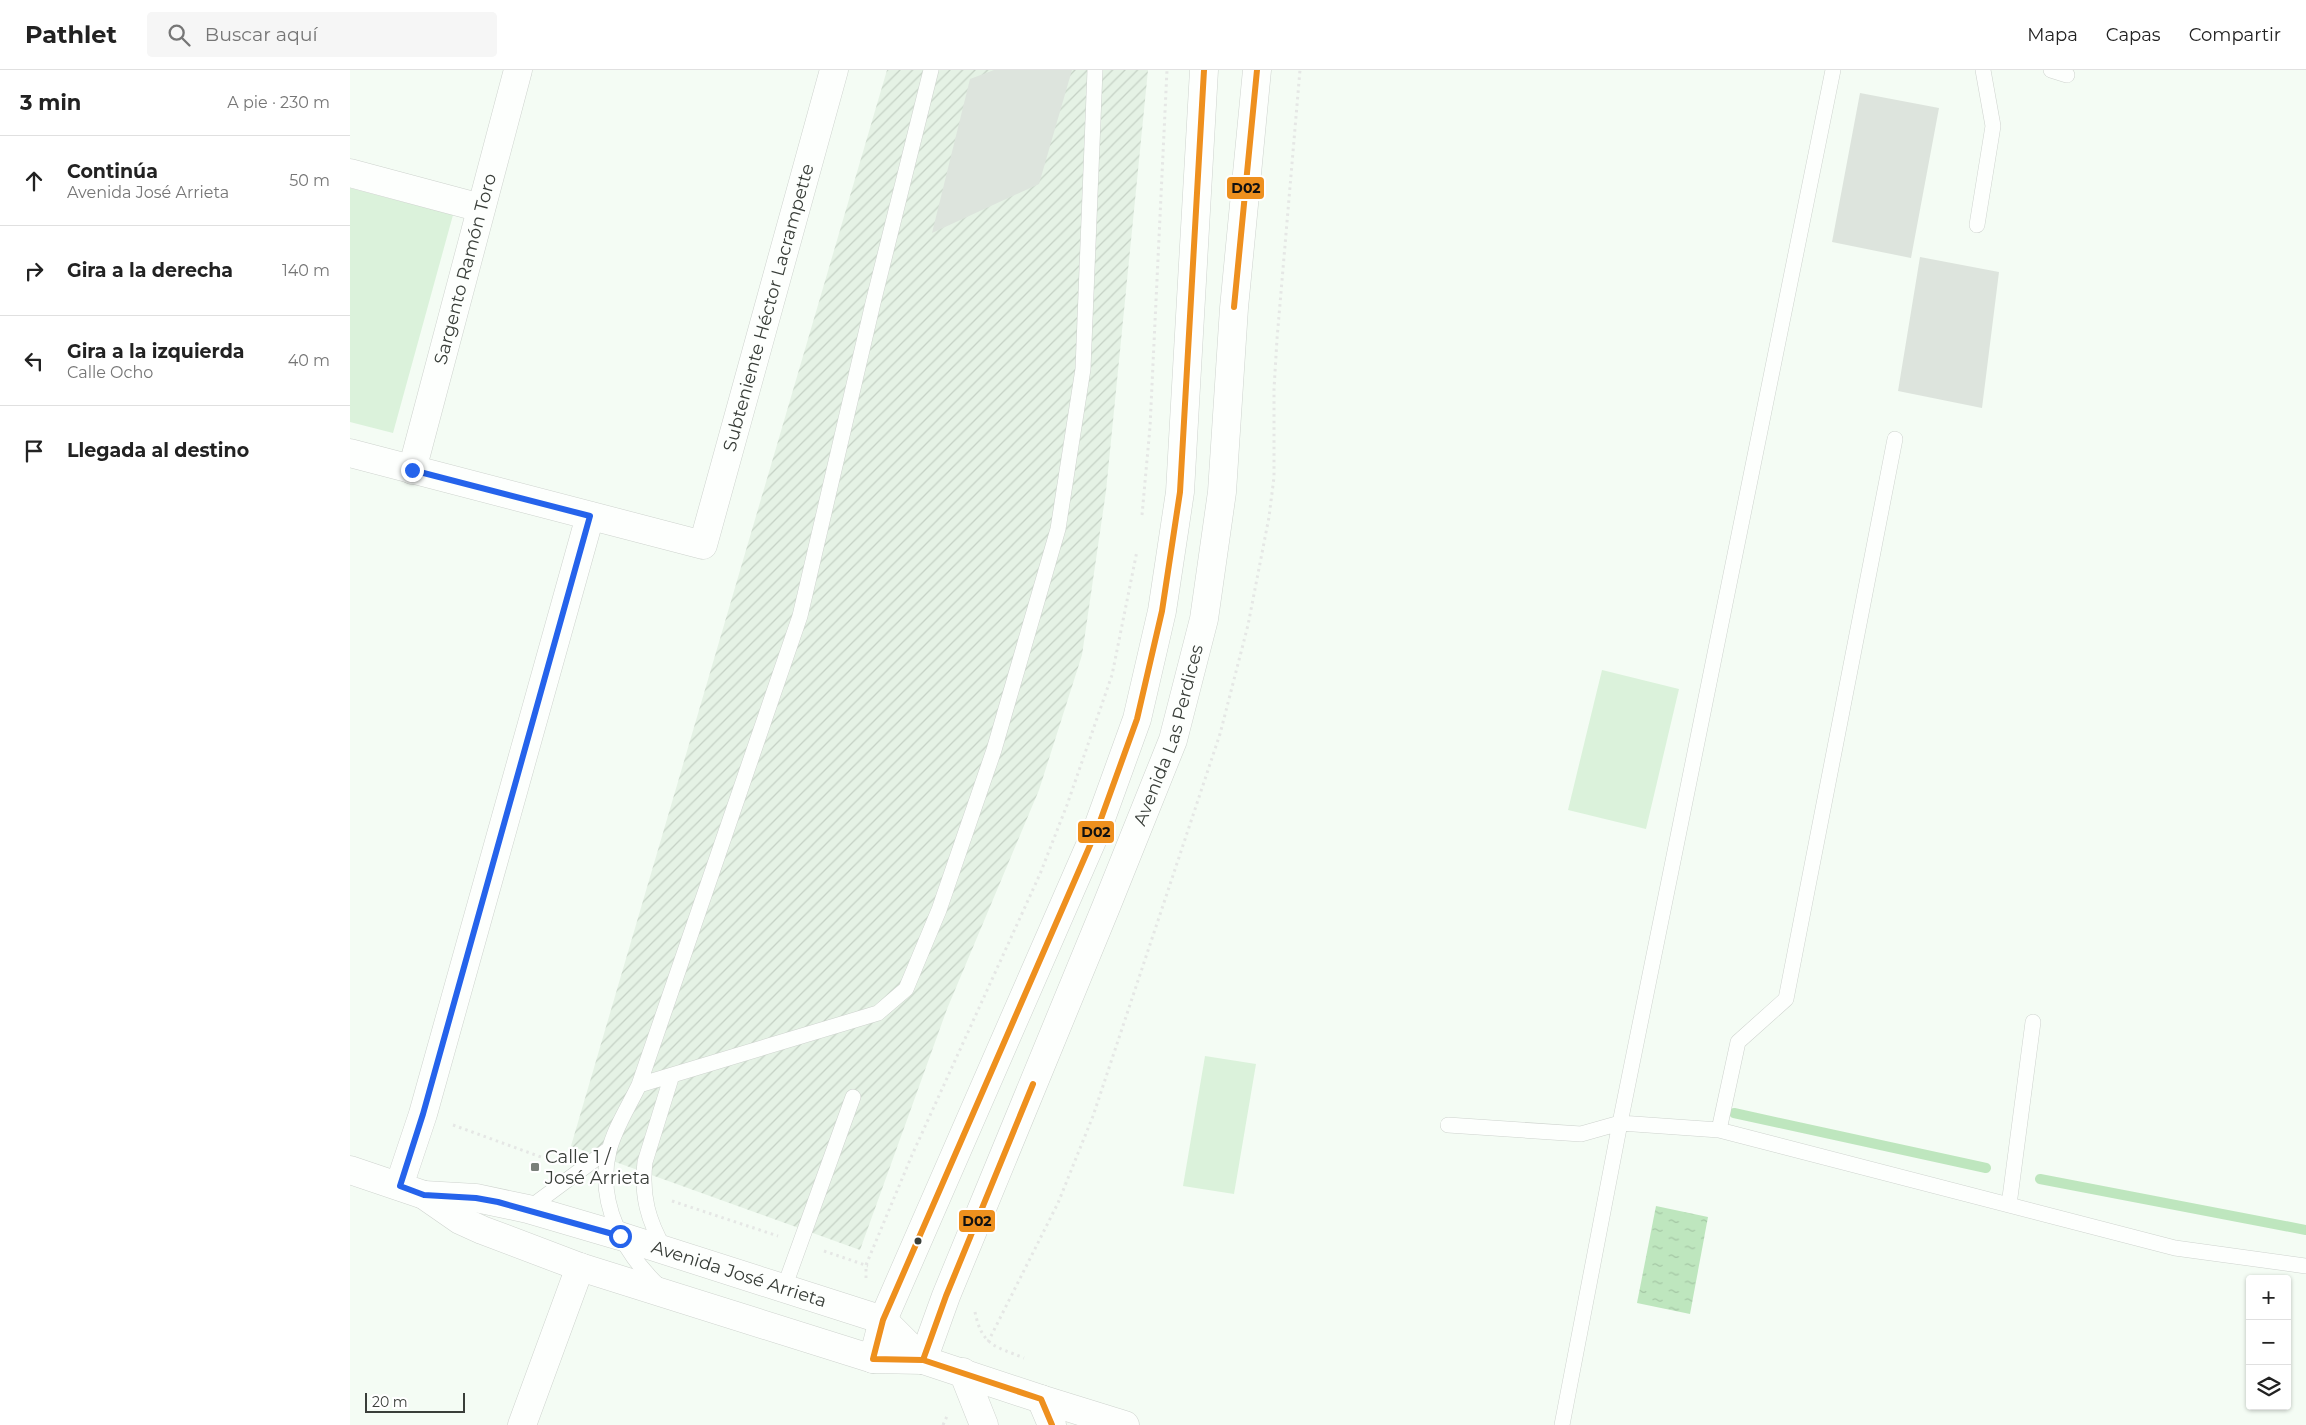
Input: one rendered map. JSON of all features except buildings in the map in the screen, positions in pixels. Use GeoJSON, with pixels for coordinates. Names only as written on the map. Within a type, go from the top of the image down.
{"type":"FeatureCollection","features":[{"type":"Feature","properties":{"kind":"main road","name":"Sargento Ramón Toro"},"geometry":{"type":"LineString","coordinates":[[412,470],[518,70]]}},
{"type":"Feature","properties":{"kind":"main road","name":"Subteniente Héctor Lacrampette"},"geometry":{"type":"LineString","coordinates":[[590,516],[703,545],[834,70]]}},
{"type":"Feature","properties":{"kind":"main road","name":"Avenida Las Perdices"},"geometry":{"type":"LineString","coordinates":[[872,1359],[873,1317],[1098,828],[1137,719],[1162,611],[1180,492],[1204,70]]}},
{"type":"Feature","properties":{"kind":"main road","name":"Avenida Las Perdices"},"geometry":{"type":"LineString","coordinates":[[923,1360],[946,1296],[1110,899],[1172,740],[1180,712],[1204,619],[1222,492],[1234,308],[1257,70]]}},
{"type":"Feature","properties":{"kind":"main road"},"geometry":{"type":"LineString","coordinates":[[350,173],[481,208]]}},
{"type":"Feature","properties":{"kind":"main road"},"geometry":{"type":"LineString","coordinates":[[350,453],[590,516],[423,1114],[412,1191]]}},
{"type":"Feature","properties":{"kind":"main road","name":"Avenida José Arrieta"},"geometry":{"type":"LineString","coordinates":[[350,1170],[412,1191],[482,1230],[580,1267],[672,1298],[872,1359],[923,1360],[1124,1425]]}},
{"type":"Feature","properties":{"kind":"main road","name":"Avenida José Arrieta"},"geometry":{"type":"LineString","coordinates":[[412,1191],[476,1198],[528,1209],[665,1250],[873,1317],[923,1360]]}},
{"type":"Feature","properties":{"kind":"main road"},"geometry":{"type":"LineString","coordinates":[[522,1425],[580,1267]]}},
{"type":"Feature","properties":{"kind":"main road"},"geometry":{"type":"LineString","coordinates":[[963,1372],[984,1425]]}},
{"type":"Feature","properties":{"kind":"main road"},"geometry":{"type":"LineString","coordinates":[[1041,1398],[1052,1425]]}},
{"type":"Feature","properties":{"kind":"lane"},"geometry":{"type":"LineString","coordinates":[[672,1298],[634,1259],[620,1236],[607,1199],[606,1179],[609,1149],[638,1085],[800,616],[872,303],[931,70]]}},
{"type":"Feature","properties":{"kind":"lane"},"geometry":{"type":"LineString","coordinates":[[638,1085],[878,1013],[906,989],[940,910],[994,750],[1058,530],[1083,368],[1095,70]]}},
{"type":"Feature","properties":{"kind":"lane"},"geometry":{"type":"LineString","coordinates":[[1562,1425],[1620,1123],[1833,70]]}},
{"type":"Feature","properties":{"kind":"lane"},"geometry":{"type":"LineString","coordinates":[[1977,225],[1994,126],[1983,70]]}},
{"type":"Feature","properties":{"kind":"lane"},"geometry":{"type":"LineString","coordinates":[[2051,70],[2067,75]]}},
{"type":"Feature","properties":{"kind":"lane"},"geometry":{"type":"LineString","coordinates":[[1719,1130],[1738,1042],[1786,999],[1895,439]]}},
{"type":"Feature","properties":{"kind":"lane"},"geometry":{"type":"LineString","coordinates":[[2009,1205],[2033,1022]]}},
{"type":"Feature","properties":{"kind":"lane"},"geometry":{"type":"LineString","coordinates":[[665,1250],[654,1232],[646,1212],[643,1176],[645,1162],[672,1075]]}},
{"type":"Feature","properties":{"kind":"lane"},"geometry":{"type":"LineString","coordinates":[[784,1288],[854,1097]]}},
{"type":"Feature","properties":{"kind":"lane"},"geometry":{"type":"LineString","coordinates":[[1448,1125],[1581,1134],[1620,1123],[1719,1130],[2175,1248],[2306,1266]]}},
{"type":"Feature","properties":{"kind":"lane"},"geometry":{"type":"LineString","coordinates":[[528,1209],[609,1149]]}},
{"type":"Feature","properties":{"kind":"path"},"geometry":{"type":"LineString","coordinates":[[1142,520],[1150,427],[1167,70]]}},
{"type":"Feature","properties":{"kind":"path"},"geometry":{"type":"LineString","coordinates":[[873,1317],[866,1265],[912,1156],[1040,874],[1070,796],[1112,675],[1138,548]]}},
{"type":"Feature","properties":{"kind":"path"},"geometry":{"type":"LineString","coordinates":[[974,1306],[978,1326],[988,1343]]}},
{"type":"Feature","properties":{"kind":"path"},"geometry":{"type":"LineString","coordinates":[[943,1425],[950,1410]]}},
{"type":"Feature","properties":{"kind":"shaded area"},"geometry":{"type":"Polygon","coordinates":[[[887,70],[1148,70],[1106,491],[1082,655],[1039,790],[947,1009],[860,1250],[571,1146],[887,70]]]}},
{"type":"Feature","properties":{"kind":"shaded area"},"geometry":{"type":"Polygon","coordinates":[[[350,188],[453,215],[393,433],[350,422],[350,188]]]}},
{"type":"Feature","properties":{"kind":"shaded area"},"geometry":{"type":"Polygon","coordinates":[[[1602,670],[1679,689],[1646,829],[1568,810],[1602,670]]]}},
{"type":"Feature","properties":{"kind":"shaded area"},"geometry":{"type":"Polygon","coordinates":[[[1205,1056],[1256,1064],[1234,1194],[1183,1186],[1205,1056]]]}},
{"type":"Feature","properties":{"kind":"water"},"geometry":{"type":"Polygon","coordinates":[[[1656,1206],[1708,1217],[1690,1314],[1637,1303],[1656,1206]]]}},
{"type":"Feature","properties":{"kind":"waterway"},"geometry":{"type":"LineString","coordinates":[[1734,1113],[1986,1168]]}},
{"type":"Feature","properties":{"kind":"waterway"},"geometry":{"type":"LineString","coordinates":[[2040,1179],[2306,1230]]}},
{"type":"Feature","properties":{"kind":"transit line","name":"D02"},"geometry":{"type":"LineString","coordinates":[[1052,1425],[1041,1399],[923,1360],[873,1359],[883,1320],[1098,827],[1137,719],[1162,611],[1180,492],[1204,70]]}},
{"type":"Feature","properties":{"kind":"transit line","name":"D02"},"geometry":{"type":"LineString","coordinates":[[1234,307],[1257,70]]}},
{"type":"Feature","properties":{"kind":"transit line","name":"D02"},"geometry":{"type":"LineString","coordinates":[[923,1360],[946,1296],[1033,1084]]}},
{"type":"Feature","properties":{"kind":"place","name":"Calle 1 / José Arrieta"},"geometry":{"type":"Point","coordinates":[535,1167]}},
{"type":"Feature","properties":{"kind":"route"},"geometry":{"type":"LineString","coordinates":[[412,470],[590,516],[423,1114],[400,1186],[424,1195],[476,1198],[498,1202],[620,1236]]}}]}
